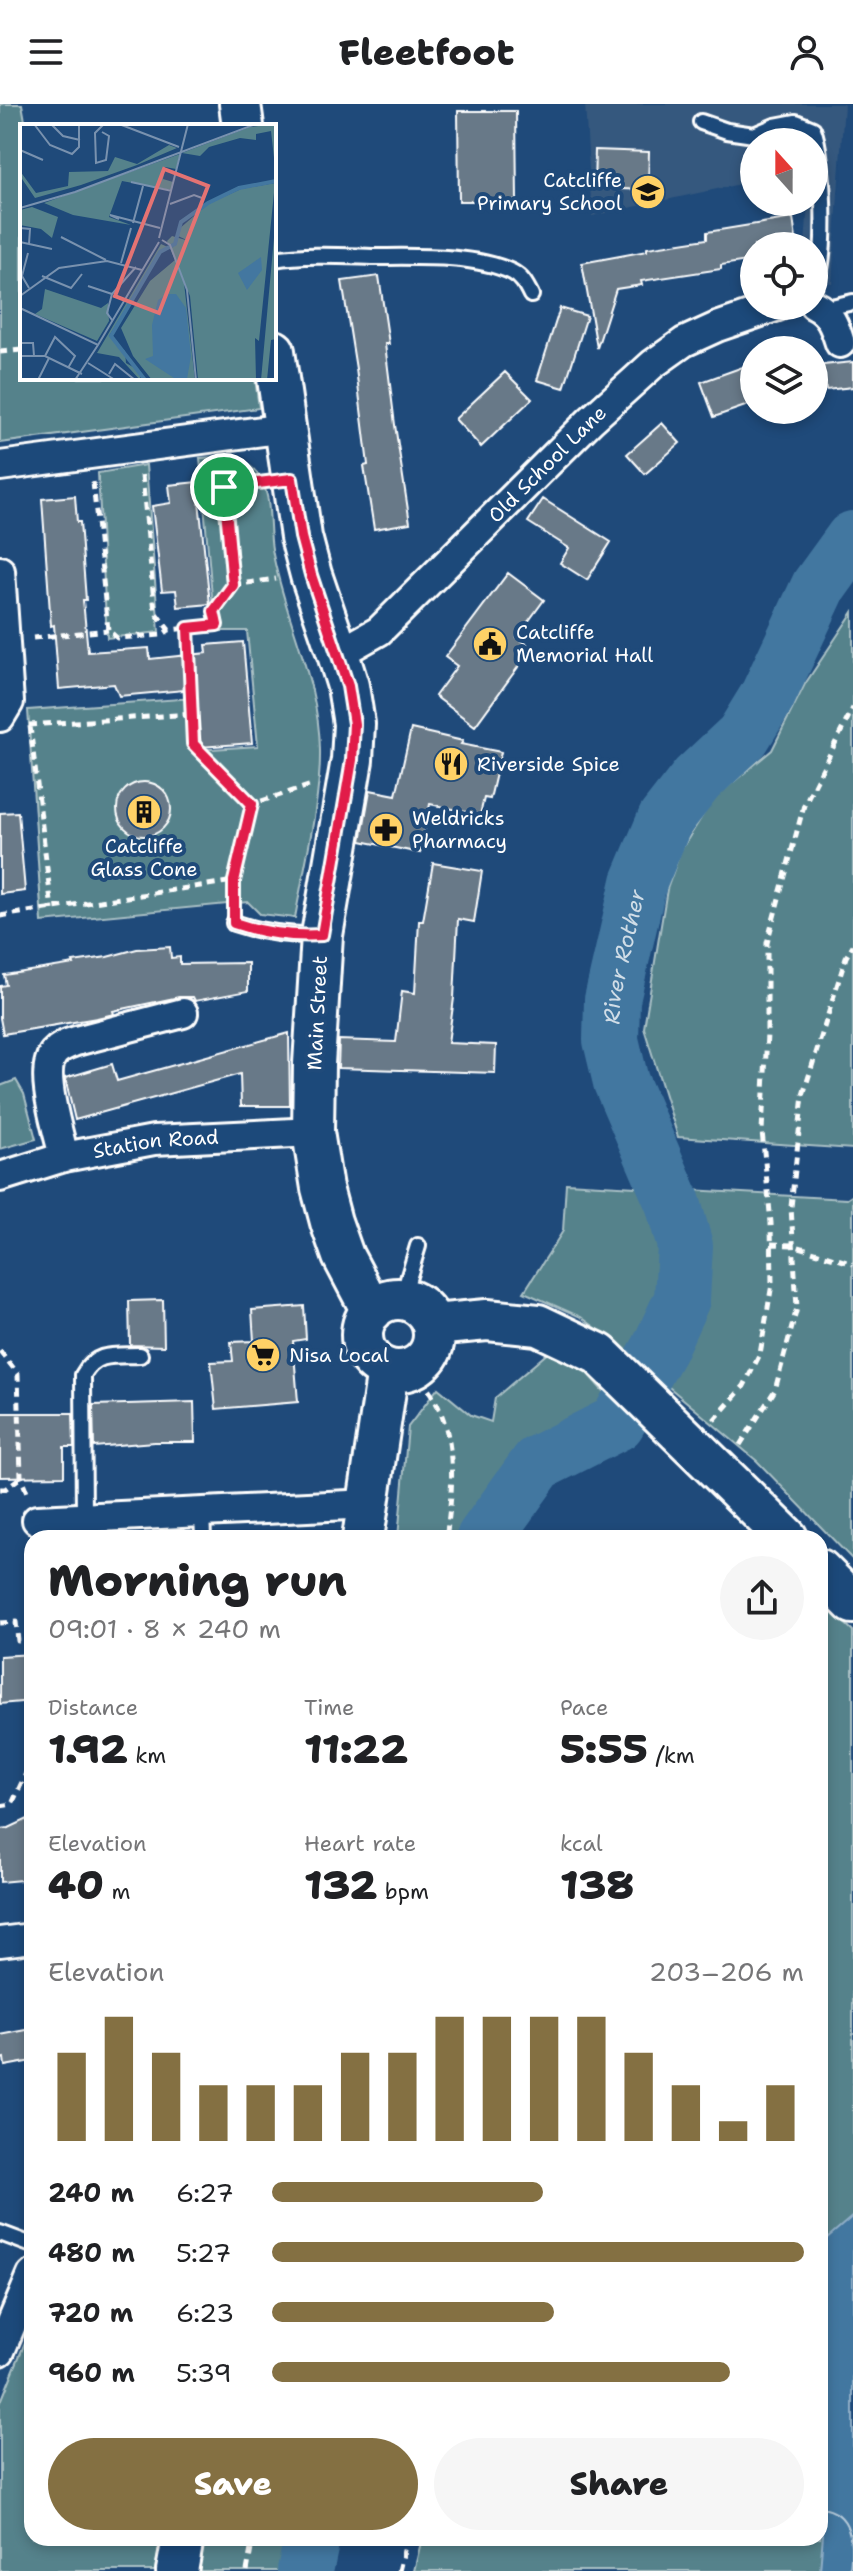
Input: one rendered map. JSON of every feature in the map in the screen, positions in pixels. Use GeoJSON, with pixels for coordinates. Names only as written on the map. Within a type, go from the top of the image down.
{"type":"FeatureCollection","features":[{"type":"Feature","properties":{"kind":"main road"},"geometry":{"type":"LineString","coordinates":[[240,104],[243,124]]}},
{"type":"Feature","properties":{"kind":"main road","name":"Main Street"},"geometry":{"type":"LineString","coordinates":[[276,365],[301,537],[348,686],[354,724],[348,783],[322,935],[313,1132],[322,1188],[343,1256],[387,1305]]}},
{"type":"Feature","properties":{"kind":"main road"},"geometry":{"type":"LineString","coordinates":[[387,1305],[422,1308],[433,1325],[433,1347],[428,1356],[399,1370],[377,1365],[363,1345],[365,1321],[387,1305]]}},
{"type":"Feature","properties":{"kind":"main road"},"geometry":{"type":"LineString","coordinates":[[433,1325],[487,1320],[538,1325],[599,1354],[779,1530]]}},
{"type":"Feature","properties":{"kind":"main road"},"geometry":{"type":"LineString","coordinates":[[366,1521],[399,1370]]}},
{"type":"Feature","properties":{"kind":"main road"},"geometry":{"type":"LineString","coordinates":[[828,1578],[853,1603]]}},
{"type":"Feature","properties":{"kind":"main road"},"geometry":{"type":"LineString","coordinates":[[177,2571],[182,2546]]}},
{"type":"Feature","properties":{"kind":"street"},"geometry":{"type":"LineString","coordinates":[[828,316],[840,343]]}},
{"type":"Feature","properties":{"kind":"street","name":"Old School Lane"},"geometry":{"type":"LineString","coordinates":[[338,654],[379,631],[591,420],[653,364],[684,342],[740,319]]}},
{"type":"Feature","properties":{"kind":"street"},"geometry":{"type":"LineString","coordinates":[[0,466],[285,428]]}},
{"type":"Feature","properties":{"kind":"street"},"geometry":{"type":"LineString","coordinates":[[0,571],[9,702],[2,713]]}},
{"type":"Feature","properties":{"kind":"street"},"geometry":{"type":"LineString","coordinates":[[64,1157],[48,1081],[52,1055],[62,1046],[76,1041],[183,1013]]}},
{"type":"Feature","properties":{"kind":"street","name":"Station Road"},"geometry":{"type":"LineString","coordinates":[[0,1177],[64,1157],[154,1140],[313,1132]]}},
{"type":"Feature","properties":{"kind":"street"},"geometry":{"type":"LineString","coordinates":[[37,1520],[84,1517],[203,1525],[366,1521]]}},
{"type":"Feature","properties":{"kind":"street"},"geometry":{"type":"LineString","coordinates":[[0,1942],[24,1939]]}},
{"type":"Feature","properties":{"kind":"street"},"geometry":{"type":"LineString","coordinates":[[0,2351],[24,2294]]}},
{"type":"Feature","properties":{"kind":"lane"},"geometry":{"type":"LineString","coordinates":[[701,122],[727,131],[754,135],[796,122],[813,129],[819,145],[822,232]]}},
{"type":"Feature","properties":{"kind":"lane"},"geometry":{"type":"LineString","coordinates":[[276,259],[387,257],[450,259],[496,265],[516,273],[531,295]]}},
{"type":"Feature","properties":{"kind":"lane"},"geometry":{"type":"LineString","coordinates":[[828,301],[853,302]]}},
{"type":"Feature","properties":{"kind":"lane"},"geometry":{"type":"LineString","coordinates":[[234,923],[258,931],[296,936],[322,935]]}},
{"type":"Feature","properties":{"kind":"lane"},"geometry":{"type":"LineString","coordinates":[[387,1305],[418,1246]]}},
{"type":"Feature","properties":{"kind":"lane"},"geometry":{"type":"LineString","coordinates":[[84,1517],[83,1375],[89,1364],[98,1358],[140,1355]]}},
{"type":"Feature","properties":{"kind":"lane"},"geometry":{"type":"LineString","coordinates":[[0,2233],[24,2242]]}},
{"type":"Feature","properties":{"kind":"path"},"geometry":{"type":"LineString","coordinates":[[0,352],[20,350]]}},
{"type":"Feature","properties":{"kind":"path"},"geometry":{"type":"LineString","coordinates":[[139,446],[155,612],[169,630]]}},
{"type":"Feature","properties":{"kind":"path"},"geometry":{"type":"LineString","coordinates":[[90,453],[108,630],[117,638],[162,635],[169,630],[217,625],[214,611],[233,585],[224,487],[292,479]]}},
{"type":"Feature","properties":{"kind":"path"},"geometry":{"type":"LineString","coordinates":[[233,585],[311,575]]}},
{"type":"Feature","properties":{"kind":"path"},"geometry":{"type":"LineString","coordinates":[[188,628],[193,744],[252,804]]}},
{"type":"Feature","properties":{"kind":"path"},"geometry":{"type":"LineString","coordinates":[[6,641],[108,630]]}},
{"type":"Feature","properties":{"kind":"path"},"geometry":{"type":"LineString","coordinates":[[697,1449],[744,1386],[760,1354],[772,1284],[762,1131],[767,1034],[767,943],[804,805],[853,708]]}},
{"type":"Feature","properties":{"kind":"path"},"geometry":{"type":"LineString","coordinates":[[2,713],[30,725],[192,714]]}},
{"type":"Feature","properties":{"kind":"path"},"geometry":{"type":"LineString","coordinates":[[30,725],[52,910]]}},
{"type":"Feature","properties":{"kind":"path"},"geometry":{"type":"LineString","coordinates":[[252,804],[315,784],[348,783]]}},
{"type":"Feature","properties":{"kind":"path"},"geometry":{"type":"LineString","coordinates":[[234,923],[234,881],[252,804]]}},
{"type":"Feature","properties":{"kind":"path"},"geometry":{"type":"LineString","coordinates":[[0,916],[234,881]]}},
{"type":"Feature","properties":{"kind":"path"},"geometry":{"type":"LineString","coordinates":[[697,1449],[739,1446],[775,1390],[797,1308],[791,1207],[803,1095],[846,957],[853,945]]}},
{"type":"Feature","properties":{"kind":"path"},"geometry":{"type":"LineString","coordinates":[[771,1244],[793,1245],[853,1264]]}},
{"type":"Feature","properties":{"kind":"path"},"geometry":{"type":"LineString","coordinates":[[0,1351],[18,1374],[21,1477],[5,1489],[0,1489]]}},
{"type":"Feature","properties":{"kind":"path"},"geometry":{"type":"LineString","coordinates":[[399,1370],[431,1391],[449,1434],[453,1490],[447,1530]]}},
{"type":"Feature","properties":{"kind":"path"},"geometry":{"type":"LineString","coordinates":[[0,1623],[16,1622],[18,1641],[24,1641]]}},
{"type":"Feature","properties":{"kind":"path"},"geometry":{"type":"LineString","coordinates":[[0,1806],[12,1804],[24,1778]]}},
{"type":"Feature","properties":{"kind":"path"},"geometry":{"type":"LineString","coordinates":[[247,2571],[252,2546]]}},
{"type":"Feature","properties":{"kind":"path"},"geometry":{"type":"LineString","coordinates":[[399,2571],[405,2546]]}},
{"type":"Feature","properties":{"kind":"shaded area","name":"Catcliffe Primary School"},"geometry":{"type":"Polygon","coordinates":[[[585,104],[844,104],[832,283],[828,282],[828,232],[806,232],[807,216],[828,216],[828,128],[740,128],[740,184],[592,216],[585,104]]]}},
{"type":"Feature","properties":{"kind":"green space"},"geometry":{"type":"Polygon","coordinates":[[[0,104],[22,104],[26,124],[20,124],[20,380],[255,380],[259,408],[0,443],[0,104]]]}},
{"type":"Feature","properties":{"kind":"green space"},"geometry":{"type":"Polygon","coordinates":[[[219,457],[245,463],[257,473],[266,490],[277,575],[314,698],[320,769],[295,918],[260,914],[248,902],[42,922],[28,710],[194,698],[196,750],[258,746],[247,631],[215,631],[200,458],[219,457]]]}},
{"type":"Feature","properties":{"kind":"green space"},"geometry":{"type":"Polygon","coordinates":[[[146,465],[159,632],[107,638],[98,473],[146,465]]]}},
{"type":"Feature","properties":{"kind":"green space"},"geometry":{"type":"Polygon","coordinates":[[[853,612],[853,1149],[678,1137],[644,1028],[667,889],[681,850],[713,799],[772,750],[805,684],[853,612]]]}},
{"type":"Feature","properties":{"kind":"green space"},"geometry":{"type":"Polygon","coordinates":[[[16,1080],[24,1094],[36,1139],[0,1149],[0,1086],[16,1080]]]}},
{"type":"Feature","properties":{"kind":"green space"},"geometry":{"type":"Polygon","coordinates":[[[566,1183],[847,1199],[853,1195],[853,1560],[828,1534],[828,1530],[824,1530],[757,1461],[614,1341],[581,1317],[524,1292],[563,1231],[566,1183]]]}},
{"type":"Feature","properties":{"kind":"green space"},"geometry":{"type":"Polygon","coordinates":[[[550,1351],[585,1371],[610,1399],[539,1441],[514,1462],[473,1530],[399,1530],[408,1427],[438,1388],[471,1415],[491,1422],[495,1398],[550,1351]]]}},
{"type":"Feature","properties":{"kind":"green space"},"geometry":{"type":"Polygon","coordinates":[[[828,1608],[853,1631],[853,2571],[414,2571],[420,2546],[828,2546],[828,1608]]]}},
{"type":"Feature","properties":{"kind":"green space"},"geometry":{"type":"Polygon","coordinates":[[[24,2345],[24,2546],[160,2546],[155,2571],[0,2571],[0,2404],[24,2345]]]}},
{"type":"Feature","properties":{"kind":"green space"},"geometry":{"type":"Polygon","coordinates":[[[202,2546],[285,2546],[278,2571],[198,2571],[202,2546]]]}},
{"type":"Feature","properties":{"kind":"water"},"geometry":{"type":"Polygon","coordinates":[[[853,2216],[853,2571],[820,2571],[822,2546],[828,2546],[828,2237],[853,2216]]]}},
{"type":"Feature","properties":{"kind":"building"},"geometry":{"type":"Polygon","coordinates":[[[458,111],[516,111],[517,201],[459,201],[458,111]]]}},
{"type":"Feature","properties":{"kind":"building"},"geometry":{"type":"Polygon","coordinates":[[[595,150],[649,152],[648,190],[594,188],[595,150]]]}},
{"type":"Feature","properties":{"kind":"building"},"geometry":{"type":"Polygon","coordinates":[[[793,218],[795,232],[740,232],[740,262],[721,265],[721,269],[641,281],[642,285],[616,289],[597,348],[582,263],[647,251],[647,248],[707,239],[707,232],[793,218]]]}},
{"type":"Feature","properties":{"kind":"building"},"geometry":{"type":"Polygon","coordinates":[[[379,276],[389,344],[385,344],[395,425],[410,523],[374,529],[364,466],[368,465],[356,369],[342,281],[379,276]]]}},
{"type":"Feature","properties":{"kind":"building"},"geometry":{"type":"Polygon","coordinates":[[[560,308],[587,316],[564,388],[537,380],[560,308]]]}},
{"type":"Feature","properties":{"kind":"building"},"geometry":{"type":"Polygon","coordinates":[[[853,362],[853,387],[828,390],[828,364],[853,362]]]}},
{"type":"Feature","properties":{"kind":"building"},"geometry":{"type":"Polygon","coordinates":[[[740,368],[740,408],[714,417],[701,382],[740,368]]]}},
{"type":"Feature","properties":{"kind":"building"},"geometry":{"type":"Polygon","coordinates":[[[505,372],[532,399],[481,447],[455,419],[505,372]]]}},
{"type":"Feature","properties":{"kind":"building"},"geometry":{"type":"Polygon","coordinates":[[[662,423],[680,443],[645,474],[627,454],[662,423]]]}},
{"type":"Feature","properties":{"kind":"building"},"geometry":{"type":"Polygon","coordinates":[[[197,482],[210,604],[178,607],[176,590],[162,591],[152,506],[171,503],[169,485],[197,482]]]}},
{"type":"Feature","properties":{"kind":"building"},"geometry":{"type":"Polygon","coordinates":[[[75,496],[77,522],[80,522],[88,652],[149,648],[150,659],[207,653],[206,645],[243,642],[252,743],[201,747],[195,689],[119,696],[114,684],[59,689],[42,499],[75,496]]]}},
{"type":"Feature","properties":{"kind":"building"},"geometry":{"type":"Polygon","coordinates":[[[543,499],[611,542],[587,580],[560,563],[569,548],[528,522],[543,499]]]}},
{"type":"Feature","properties":{"kind":"building","name":"Catcliffe Memorial Hall"},"geometry":{"type":"Polygon","coordinates":[[[508,573],[544,600],[517,637],[532,648],[475,726],[435,696],[457,666],[445,657],[508,573]]]}},
{"type":"Feature","properties":{"kind":"building"},"geometry":{"type":"Polygon","coordinates":[[[411,729],[501,752],[490,799],[484,798],[480,815],[430,804],[420,853],[361,841],[370,790],[396,795],[411,729]]]}},
{"type":"Feature","properties":{"kind":"building","name":"Catcliffe Glass Cone"},"geometry":{"type":"Polygon","coordinates":[[[144,782],[163,790],[171,809],[163,828],[144,836],[125,828],[117,809],[125,790],[144,782]]]}},
{"type":"Feature","properties":{"kind":"building"},"geometry":{"type":"Polygon","coordinates":[[[18,812],[25,891],[0,894],[0,813],[18,812]]]}},
{"type":"Feature","properties":{"kind":"building"},"geometry":{"type":"Polygon","coordinates":[[[433,863],[482,871],[474,922],[458,919],[448,1043],[496,1045],[495,1073],[338,1068],[339,1040],[396,1042],[402,991],[415,993],[419,921],[423,921],[433,863]]]}},
{"type":"Feature","properties":{"kind":"building"},"geometry":{"type":"Polygon","coordinates":[[[170,947],[171,958],[180,957],[180,964],[248,963],[248,991],[195,1001],[193,997],[179,997],[113,1011],[114,1014],[97,1018],[3,1034],[0,986],[6,985],[4,975],[74,964],[137,949],[170,947]]]}},
{"type":"Feature","properties":{"kind":"building"},"geometry":{"type":"Polygon","coordinates":[[[289,1033],[290,1106],[241,1106],[240,1074],[75,1120],[65,1078],[112,1064],[117,1081],[289,1033]]]}},
{"type":"Feature","properties":{"kind":"building"},"geometry":{"type":"Polygon","coordinates":[[[163,1300],[164,1346],[130,1345],[129,1301],[163,1300]]]}},
{"type":"Feature","properties":{"kind":"building","name":"Nisa Local"},"geometry":{"type":"Polygon","coordinates":[[[304,1306],[306,1339],[293,1341],[298,1402],[216,1409],[211,1362],[233,1361],[231,1342],[254,1341],[252,1310],[304,1306]]]}},
{"type":"Feature","properties":{"kind":"building"},"geometry":{"type":"Polygon","coordinates":[[[194,1402],[195,1442],[94,1447],[93,1405],[194,1402]]]}},
{"type":"Feature","properties":{"kind":"building"},"geometry":{"type":"Polygon","coordinates":[[[0,1413],[73,1413],[74,1447],[64,1447],[64,1476],[0,1477],[0,1413]]]}},
{"type":"Feature","properties":{"kind":"building"},"geometry":{"type":"Polygon","coordinates":[[[24,1654],[24,1702],[0,1704],[0,1656],[24,1654]]]}},
{"type":"Feature","properties":{"kind":"building"},"geometry":{"type":"Polygon","coordinates":[[[24,1821],[24,1880],[0,1882],[0,1829],[24,1821]]]}},
{"type":"Feature","properties":{"kind":"building"},"geometry":{"type":"Polygon","coordinates":[[[24,2030],[24,2062],[5,2066],[4,2058],[0,2059],[0,2035],[24,2030]]]}},
{"type":"Feature","properties":{"kind":"waterway","name":"River Rother"},"geometry":{"type":"LineString","coordinates":[[490,1530],[538,1463],[617,1423],[659,1349],[682,1299],[685,1246],[673,1203],[621,1082],[611,1040],[612,1000],[639,882],[665,820],[697,779],[743,736],[767,697],[819,586],[853,539]]}},
{"type":"Feature","properties":{"kind":"waterway","name":"River Rother"},"geometry":{"type":"LineString","coordinates":[[305,2571],[310,2546]]}},
{"type":"Feature","properties":{"kind":"place","name":"Catcliffe Primary School"},"geometry":{"type":"Point","coordinates":[648,192]}},
{"type":"Feature","properties":{"kind":"place","name":"Catcliffe Memorial Hall"},"geometry":{"type":"Point","coordinates":[490,644]}},
{"type":"Feature","properties":{"kind":"place","name":"Riverside Spice"},"geometry":{"type":"Point","coordinates":[451,764]}},
{"type":"Feature","properties":{"kind":"place","name":"Catcliffe Glass Cone"},"geometry":{"type":"Point","coordinates":[144,812]}},
{"type":"Feature","properties":{"kind":"place","name":"Weldricks Pharmacy"},"geometry":{"type":"Point","coordinates":[386,830]}},
{"type":"Feature","properties":{"kind":"place","name":"Nisa Local"},"geometry":{"type":"Point","coordinates":[263,1355]}},
{"type":"Feature","properties":{"kind":"route"},"geometry":{"type":"LineString","coordinates":[[292,479],[301,537],[311,575],[348,686],[354,724],[352,760],[322,935],[296,936],[258,931],[234,923],[234,881],[252,804],[193,744],[188,628],[217,625],[214,611],[233,585],[224,487],[292,479]]}}]}
